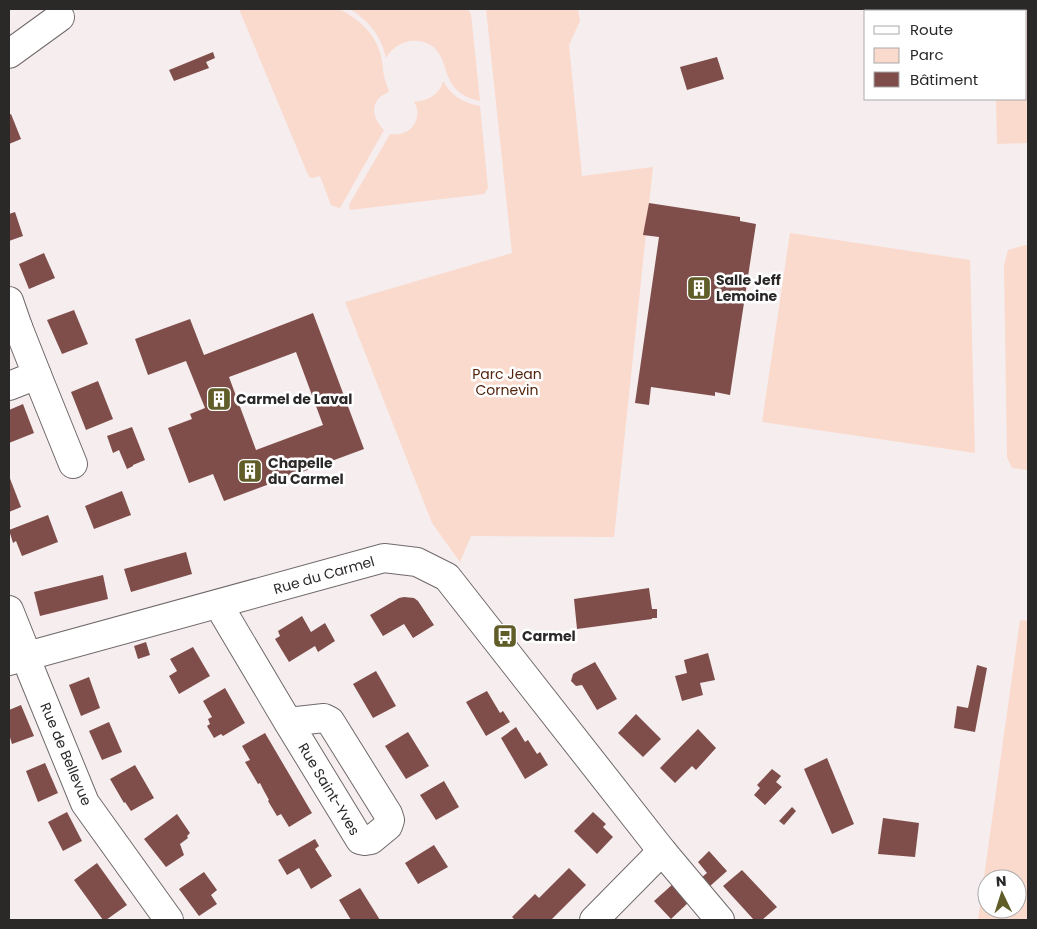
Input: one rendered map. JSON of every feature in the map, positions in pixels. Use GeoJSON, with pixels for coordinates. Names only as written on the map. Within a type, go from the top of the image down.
{"type":"FeatureCollection","features":[{"type":"Feature","properties":{"kind":"street"},"geometry":{"type":"LineString","coordinates":[[9,54],[60,17]]}},
{"type":"Feature","properties":{"kind":"street"},"geometry":{"type":"LineString","coordinates":[[9,301],[13,329],[37,375],[72,464]]}},
{"type":"Feature","properties":{"kind":"street"},"geometry":{"type":"LineString","coordinates":[[9,386],[37,375]]}},
{"type":"Feature","properties":{"kind":"street","name":"Rue du Carmel"},"geometry":{"type":"LineString","coordinates":[[18,658],[384,558],[417,562],[447,577],[662,851],[720,920]]}},
{"type":"Feature","properties":{"kind":"street"},"geometry":{"type":"LineString","coordinates":[[218,604],[288,722]]}},
{"type":"Feature","properties":{"kind":"street","name":"Rue de Bellevue"},"geometry":{"type":"LineString","coordinates":[[9,610],[18,658],[31,672],[85,803],[169,920]]}},
{"type":"Feature","properties":{"kind":"street"},"geometry":{"type":"LineString","coordinates":[[594,920],[662,851]]}},
{"type":"Feature","properties":{"kind":"green space"},"geometry":{"type":"Polygon","coordinates":[[[239,9],[339,9],[361,24],[377,44],[384,78],[389,91],[376,102],[374,111],[378,123],[384,130],[340,208],[331,205],[320,176],[309,177],[239,9]]]}},
{"type":"Feature","properties":{"kind":"green space"},"geometry":{"type":"Polygon","coordinates":[[[349,9],[467,9],[471,14],[480,101],[461,94],[456,89],[449,78],[439,53],[427,43],[410,41],[402,43],[393,49],[386,58],[378,36],[373,29],[349,9]]]}},
{"type":"Feature","properties":{"kind":"green space","name":"Parc Jean Cornevin"},"geometry":{"type":"Polygon","coordinates":[[[486,9],[578,9],[580,21],[569,45],[582,176],[653,167],[614,537],[471,536],[460,562],[432,523],[345,302],[512,253],[486,9]]]}},
{"type":"Feature","properties":{"kind":"green space"},"geometry":{"type":"Polygon","coordinates":[[[1028,9],[1028,143],[997,144],[996,100],[1027,100],[1027,10],[994,10],[1028,9]]]}},
{"type":"Feature","properties":{"kind":"green space"},"geometry":{"type":"Polygon","coordinates":[[[443,81],[458,98],[480,106],[488,188],[484,194],[350,210],[349,205],[390,134],[401,134],[414,125],[417,111],[414,102],[424,100],[436,94],[443,81]]]}},
{"type":"Feature","properties":{"kind":"green space"},"geometry":{"type":"Polygon","coordinates":[[[790,233],[970,260],[975,453],[762,422],[790,233]]]}},
{"type":"Feature","properties":{"kind":"green space"},"geometry":{"type":"Polygon","coordinates":[[[1028,245],[1028,470],[1012,468],[1007,457],[1004,265],[1008,250],[1028,245]]]}},
{"type":"Feature","properties":{"kind":"green space"},"geometry":{"type":"Polygon","coordinates":[[[1020,620],[1028,621],[1028,920],[978,920],[1027,919],[1027,869],[985,869],[1020,620]]]}},
{"type":"Feature","properties":{"kind":"building"},"geometry":{"type":"Polygon","coordinates":[[[213,52],[215,58],[206,62],[209,68],[174,81],[169,70],[213,52]]]}},
{"type":"Feature","properties":{"kind":"building"},"geometry":{"type":"Polygon","coordinates":[[[717,57],[724,79],[687,90],[680,67],[717,57]]]}},
{"type":"Feature","properties":{"kind":"building"},"geometry":{"type":"Polygon","coordinates":[[[11,114],[21,139],[9,144],[9,115],[11,114]]]}},
{"type":"Feature","properties":{"kind":"building","name":"Salle Jeff Lemoine"},"geometry":{"type":"Polygon","coordinates":[[[649,203],[740,217],[740,221],[756,224],[730,395],[715,392],[715,396],[651,387],[649,405],[635,403],[659,237],[643,235],[649,203]]]}},
{"type":"Feature","properties":{"kind":"building"},"geometry":{"type":"Polygon","coordinates":[[[15,212],[23,236],[9,241],[9,214],[15,212]]]}},
{"type":"Feature","properties":{"kind":"building"},"geometry":{"type":"Polygon","coordinates":[[[44,253],[55,278],[29,289],[19,264],[44,253]]]}},
{"type":"Feature","properties":{"kind":"building"},"geometry":{"type":"Polygon","coordinates":[[[74,310],[88,344],[62,354],[47,320],[74,310]]]}},
{"type":"Feature","properties":{"kind":"building","name":"Carmel de Laval"},"geometry":{"type":"Polygon","coordinates":[[[313,313],[364,449],[224,501],[213,474],[189,483],[168,428],[192,419],[190,414],[205,408],[186,361],[148,375],[135,339],[190,319],[204,355],[313,313]],[[296,352],[229,377],[256,450],[323,425],[296,352]]]}},
{"type":"Feature","properties":{"kind":"building"},"geometry":{"type":"Polygon","coordinates":[[[98,381],[113,419],[86,430],[71,392],[98,381]]]}},
{"type":"Feature","properties":{"kind":"building"},"geometry":{"type":"Polygon","coordinates":[[[23,404],[34,433],[9,443],[9,410],[23,404]]]}},
{"type":"Feature","properties":{"kind":"building"},"geometry":{"type":"Polygon","coordinates":[[[132,427],[145,460],[127,469],[119,450],[113,453],[107,436],[132,427]]]}},
{"type":"Feature","properties":{"kind":"building"},"geometry":{"type":"Polygon","coordinates":[[[9,476],[21,507],[9,512],[9,476]]]}},
{"type":"Feature","properties":{"kind":"building"},"geometry":{"type":"Polygon","coordinates":[[[122,491],[131,515],[94,529],[85,506],[122,491]]]}},
{"type":"Feature","properties":{"kind":"building"},"geometry":{"type":"Polygon","coordinates":[[[48,515],[58,542],[22,556],[16,541],[13,543],[9,530],[48,515]]]}},
{"type":"Feature","properties":{"kind":"building"},"geometry":{"type":"Polygon","coordinates":[[[186,552],[192,574],[131,592],[124,569],[186,552]]]}},
{"type":"Feature","properties":{"kind":"building"},"geometry":{"type":"Polygon","coordinates":[[[103,575],[108,599],[40,616],[34,592],[103,575]]]}},
{"type":"Feature","properties":{"kind":"building"},"geometry":{"type":"Polygon","coordinates":[[[649,588],[652,609],[657,609],[657,618],[577,629],[574,599],[649,588]]]}},
{"type":"Feature","properties":{"kind":"building"},"geometry":{"type":"Polygon","coordinates":[[[404,597],[414,598],[418,601],[434,625],[413,638],[404,624],[383,636],[370,615],[404,597]]]}},
{"type":"Feature","properties":{"kind":"building"},"geometry":{"type":"Polygon","coordinates":[[[302,616],[311,632],[325,623],[335,641],[318,652],[315,646],[289,662],[275,639],[280,636],[278,631],[302,616]]]}},
{"type":"Feature","properties":{"kind":"building"},"geometry":{"type":"Polygon","coordinates":[[[146,642],[150,655],[138,659],[134,646],[146,642]]]}},
{"type":"Feature","properties":{"kind":"building"},"geometry":{"type":"Polygon","coordinates":[[[193,647],[210,676],[179,694],[169,676],[177,671],[170,659],[193,647]]]}},
{"type":"Feature","properties":{"kind":"building"},"geometry":{"type":"Polygon","coordinates":[[[708,653],[715,680],[700,683],[703,695],[682,701],[675,676],[687,673],[684,660],[708,653]]]}},
{"type":"Feature","properties":{"kind":"building"},"geometry":{"type":"Polygon","coordinates":[[[595,662],[617,699],[597,710],[582,685],[576,686],[571,681],[573,674],[595,662]]]}},
{"type":"Feature","properties":{"kind":"building"},"geometry":{"type":"Polygon","coordinates":[[[977,665],[987,668],[975,732],[954,728],[957,706],[968,708],[977,665]]]}},
{"type":"Feature","properties":{"kind":"building"},"geometry":{"type":"Polygon","coordinates":[[[376,671],[396,706],[373,718],[353,684],[376,671]]]}},
{"type":"Feature","properties":{"kind":"building"},"geometry":{"type":"Polygon","coordinates":[[[89,677],[100,708],[81,716],[69,685],[89,677]]]}},
{"type":"Feature","properties":{"kind":"building"},"geometry":{"type":"Polygon","coordinates":[[[225,688],[245,723],[223,736],[221,734],[214,738],[207,726],[210,724],[208,719],[212,717],[203,701],[225,688]]]}},
{"type":"Feature","properties":{"kind":"building"},"geometry":{"type":"Polygon","coordinates":[[[487,691],[500,713],[503,711],[510,722],[486,736],[466,702],[487,691]]]}},
{"type":"Feature","properties":{"kind":"building"},"geometry":{"type":"Polygon","coordinates":[[[21,705],[34,736],[12,744],[9,734],[9,710],[21,705]]]}},
{"type":"Feature","properties":{"kind":"building"},"geometry":{"type":"Polygon","coordinates":[[[636,714],[661,739],[643,757],[618,733],[636,714]]]}},
{"type":"Feature","properties":{"kind":"building"},"geometry":{"type":"Polygon","coordinates":[[[109,722],[122,752],[102,760],[89,731],[109,722]]]}},
{"type":"Feature","properties":{"kind":"building"},"geometry":{"type":"Polygon","coordinates":[[[516,727],[525,742],[528,740],[537,754],[540,752],[548,765],[525,779],[501,738],[516,727]]]}},
{"type":"Feature","properties":{"kind":"building"},"geometry":{"type":"Polygon","coordinates":[[[698,729],[716,748],[696,770],[692,766],[675,783],[660,768],[698,729]]]}},
{"type":"Feature","properties":{"kind":"building"},"geometry":{"type":"Polygon","coordinates":[[[408,732],[429,766],[406,779],[385,746],[408,732]]]}},
{"type":"Feature","properties":{"kind":"building"},"geometry":{"type":"Polygon","coordinates":[[[265,733],[312,813],[289,827],[281,814],[277,816],[260,783],[258,784],[245,762],[250,760],[242,746],[265,733]]]}},
{"type":"Feature","properties":{"kind":"building"},"geometry":{"type":"Polygon","coordinates":[[[827,758],[854,824],[832,834],[804,769],[827,758]]]}},
{"type":"Feature","properties":{"kind":"building"},"geometry":{"type":"Polygon","coordinates":[[[45,763],[58,793],[38,802],[26,771],[45,763]]]}},
{"type":"Feature","properties":{"kind":"building"},"geometry":{"type":"Polygon","coordinates":[[[135,765],[154,798],[131,811],[110,779],[135,765]]]}},
{"type":"Feature","properties":{"kind":"building"},"geometry":{"type":"Polygon","coordinates":[[[772,769],[781,776],[776,782],[782,787],[765,805],[754,795],[760,788],[757,785],[772,769]]]}},
{"type":"Feature","properties":{"kind":"building"},"geometry":{"type":"Polygon","coordinates":[[[444,781],[459,807],[436,820],[420,795],[444,781]]]}},
{"type":"Feature","properties":{"kind":"building"},"geometry":{"type":"Polygon","coordinates":[[[792,807],[796,811],[784,825],[779,821],[792,807]]]}},
{"type":"Feature","properties":{"kind":"building"},"geometry":{"type":"Polygon","coordinates":[[[67,812],[82,841],[63,851],[48,822],[67,812]]]}},
{"type":"Feature","properties":{"kind":"building"},"geometry":{"type":"Polygon","coordinates":[[[593,812],[606,824],[603,827],[613,837],[597,854],[574,831],[593,812]]]}},
{"type":"Feature","properties":{"kind":"building"},"geometry":{"type":"Polygon","coordinates":[[[177,814],[190,833],[187,836],[188,838],[180,844],[184,855],[166,867],[144,839],[177,814]]]}},
{"type":"Feature","properties":{"kind":"building"},"geometry":{"type":"Polygon","coordinates":[[[883,818],[919,823],[915,857],[878,854],[883,818]]]}},
{"type":"Feature","properties":{"kind":"building"},"geometry":{"type":"Polygon","coordinates":[[[315,839],[319,846],[315,849],[332,876],[311,889],[299,868],[287,875],[278,860],[315,839]]]}},
{"type":"Feature","properties":{"kind":"building"},"geometry":{"type":"Polygon","coordinates":[[[434,845],[448,867],[418,884],[405,863],[434,845]]]}},
{"type":"Feature","properties":{"kind":"building"},"geometry":{"type":"Polygon","coordinates":[[[709,851],[727,871],[709,887],[701,878],[707,873],[698,862],[709,851]]]}},
{"type":"Feature","properties":{"kind":"building"},"geometry":{"type":"Polygon","coordinates":[[[97,863],[127,905],[106,920],[103,920],[74,880],[97,863]]]}},
{"type":"Feature","properties":{"kind":"building"},"geometry":{"type":"Polygon","coordinates":[[[569,868],[586,885],[551,920],[515,920],[512,917],[535,894],[539,898],[569,868]]]}},
{"type":"Feature","properties":{"kind":"building"},"geometry":{"type":"Polygon","coordinates":[[[742,870],[777,907],[762,920],[754,920],[723,886],[742,870]]]}},
{"type":"Feature","properties":{"kind":"building"},"geometry":{"type":"Polygon","coordinates":[[[204,872],[217,890],[211,895],[217,904],[199,916],[179,889],[204,872]]]}},
{"type":"Feature","properties":{"kind":"building"},"geometry":{"type":"Polygon","coordinates":[[[673,884],[690,901],[671,919],[654,901],[673,884]]]}},
{"type":"Feature","properties":{"kind":"building"},"geometry":{"type":"Polygon","coordinates":[[[360,888],[380,920],[351,920],[339,900],[360,888]]]}},
{"type":"Feature","properties":{"kind":"place","name":"Salle Jeff Lemoine"},"geometry":{"type":"Point","coordinates":[699,288]}},
{"type":"Feature","properties":{"kind":"place","name":"Carmel de Laval"},"geometry":{"type":"Point","coordinates":[219,399]}},
{"type":"Feature","properties":{"kind":"place","name":"Chapelle du Carmel"},"geometry":{"type":"Point","coordinates":[250,471]}},
{"type":"Feature","properties":{"kind":"place","name":"Carmel"},"geometry":{"type":"Point","coordinates":[505,636]}}]}
